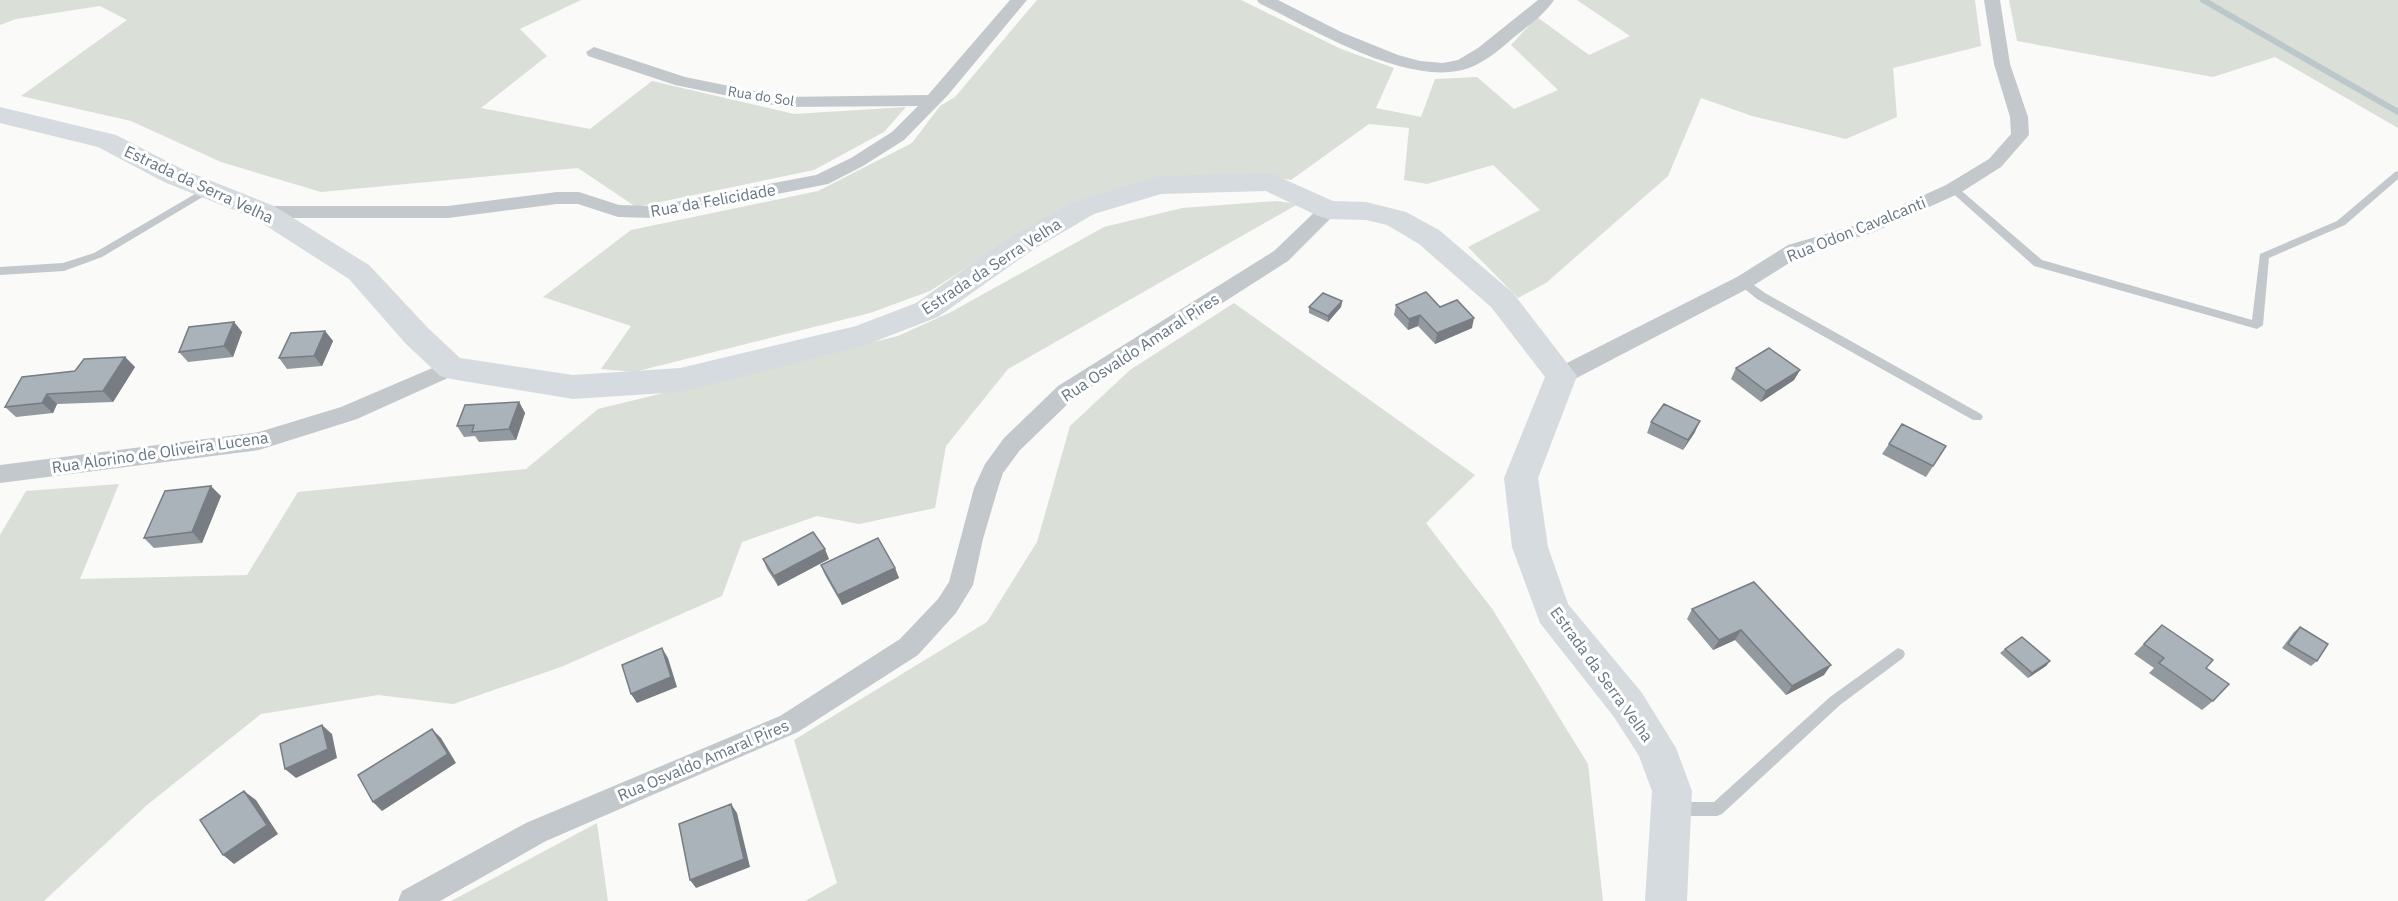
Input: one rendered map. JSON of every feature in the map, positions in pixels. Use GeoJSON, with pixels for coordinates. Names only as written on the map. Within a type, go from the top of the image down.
{"type":"FeatureCollection","features":[{"type":"Feature","properties":{"kind":"street","name":"Rua da Felicidade"},"geometry":{"type":"LineString","coordinates":[[264,212],[448,212],[579,198],[618,211],[654,212],[821,180],[857,162],[898,136],[933,100],[1019,0]]}},
{"type":"Feature","properties":{"kind":"street"},"geometry":{"type":"LineString","coordinates":[[1265,0],[1368,50],[1395,60],[1443,70],[1462,64],[1492,48],[1542,7],[1545,0]]}},
{"type":"Feature","properties":{"kind":"street","name":"Rua Odon Cavalcanti"},"geometry":{"type":"LineString","coordinates":[[1560,376],[1744,282],[1795,250],[1868,228],[1953,189],[1995,163],[2019,135],[2019,117],[2002,64],[1992,0]]}},
{"type":"Feature","properties":{"kind":"street","name":"Rua do Sol"},"geometry":{"type":"LineString","coordinates":[[594,52],[681,81],[783,102],[933,100]]}},
{"type":"Feature","properties":{"kind":"street","name":"Estrada da Serra Velha"},"geometry":{"type":"LineString","coordinates":[[0,115],[107,141],[207,190],[264,212],[359,272],[417,336],[451,368],[573,387],[680,380],[863,335],[927,310],[1024,242],[1084,208],[1160,185],[1270,182],[1328,210],[1366,211],[1396,218],[1429,237],[1502,300],[1560,376],[1521,478],[1530,547],[1553,612],[1628,705],[1656,748],[1672,790],[1666,901]]}},
{"type":"Feature","properties":{"kind":"street","name":"Rua Osvaldo Amaral Pires"},"geometry":{"type":"LineString","coordinates":[[412,901],[536,832],[789,724],[909,647],[947,606],[961,585],[970,539],[986,488],[993,470],[1012,444],[1066,392],[1281,256],[1328,210]]}},
{"type":"Feature","properties":{"kind":"street","name":"Rua Alorino de Oliveira Lucena"},"geometry":{"type":"LineString","coordinates":[[0,474],[259,441],[349,412],[451,368]]}},
{"type":"Feature","properties":{"kind":"lane"},"geometry":{"type":"LineString","coordinates":[[1953,189],[2037,262],[2257,325],[2264,256],[2341,223],[2398,174]]}},
{"type":"Feature","properties":{"kind":"lane"},"geometry":{"type":"LineString","coordinates":[[0,271],[64,267],[98,255],[207,190]]}},
{"type":"Feature","properties":{"kind":"lane"},"geometry":{"type":"LineString","coordinates":[[1744,282],[1761,296],[1977,417]]}},
{"type":"Feature","properties":{"kind":"lane"},"geometry":{"type":"LineString","coordinates":[[1671,809],[1717,809],[1835,701],[1898,654]]}},
{"type":"Feature","properties":{"kind":"shaded area"},"geometry":{"type":"Polygon","coordinates":[[[0,0],[581,0],[520,29],[547,56],[481,108],[590,129],[652,81],[794,114],[906,107],[884,132],[814,170],[636,207],[578,168],[321,192],[221,162],[131,121],[21,96],[127,20],[100,6],[16,19],[0,25],[0,0]]]}},
{"type":"Feature","properties":{"kind":"shaded area"},"geometry":{"type":"Polygon","coordinates":[[[1037,0],[1241,0],[1341,49],[1394,68],[1376,108],[1421,117],[1435,79],[1477,77],[1514,109],[1558,90],[1511,45],[1537,17],[1589,55],[1630,36],[1577,0],[1975,0],[1981,46],[1893,68],[1897,117],[1846,139],[1752,116],[1701,98],[1668,176],[1546,283],[1518,298],[1468,247],[1540,210],[1493,165],[1427,184],[1404,180],[1409,128],[1369,124],[1291,180],[1273,177],[1160,179],[1012,239],[930,291],[870,313],[634,372],[601,369],[631,326],[543,297],[631,230],[818,191],[912,143],[940,106],[955,97],[1037,0]]]}},
{"type":"Feature","properties":{"kind":"shaded area"},"geometry":{"type":"Polygon","coordinates":[[[2009,0],[2398,0],[2398,128],[2275,57],[2213,77],[2017,41],[2009,0]]]}},
{"type":"Feature","properties":{"kind":"shaded area"},"geometry":{"type":"Polygon","coordinates":[[[1277,201],[1298,204],[1008,369],[946,446],[935,508],[859,524],[817,516],[742,542],[722,596],[561,667],[453,704],[378,695],[261,714],[147,805],[44,901],[0,901],[0,535],[26,491],[119,484],[80,579],[247,575],[298,492],[526,469],[598,409],[898,336],[951,312],[1104,227],[1182,208],[1277,201]]]}},
{"type":"Feature","properties":{"kind":"shaded area"},"geometry":{"type":"Polygon","coordinates":[[[1234,303],[1475,475],[1426,523],[1493,610],[1588,764],[1603,901],[805,901],[837,883],[794,740],[987,622],[1037,542],[1070,426],[1130,370],[1234,303]]]}},
{"type":"Feature","properties":{"kind":"shaded area"},"geometry":{"type":"Polygon","coordinates":[[[597,823],[608,901],[451,901],[597,823]]]}},
{"type":"Feature","properties":{"kind":"building"},"geometry":{"type":"Polygon","coordinates":[[[1426,292],[1440,307],[1457,300],[1474,318],[1437,333],[1420,315],[1409,319],[1396,305],[1426,292]]]}},
{"type":"Feature","properties":{"kind":"building"},"geometry":{"type":"Polygon","coordinates":[[[1323,293],[1342,301],[1328,316],[1309,307],[1323,293]]]}},
{"type":"Feature","properties":{"kind":"building"},"geometry":{"type":"Polygon","coordinates":[[[234,322],[224,346],[179,352],[189,327],[234,322]]]}},
{"type":"Feature","properties":{"kind":"building"},"geometry":{"type":"Polygon","coordinates":[[[325,331],[314,356],[279,358],[291,333],[325,331]]]}},
{"type":"Feature","properties":{"kind":"building"},"geometry":{"type":"Polygon","coordinates":[[[1769,348],[1800,370],[1766,391],[1736,368],[1769,348]]]}},
{"type":"Feature","properties":{"kind":"building"},"geometry":{"type":"Polygon","coordinates":[[[125,357],[103,391],[47,394],[42,403],[5,407],[22,377],[75,371],[84,359],[125,357]]]}},
{"type":"Feature","properties":{"kind":"building"},"geometry":{"type":"Polygon","coordinates":[[[519,402],[509,429],[472,432],[474,425],[457,426],[465,405],[519,402]]]}},
{"type":"Feature","properties":{"kind":"building"},"geometry":{"type":"Polygon","coordinates":[[[1664,404],[1700,421],[1688,440],[1651,422],[1664,404]]]}},
{"type":"Feature","properties":{"kind":"building"},"geometry":{"type":"Polygon","coordinates":[[[1902,424],[1946,446],[1933,466],[1889,444],[1902,424]]]}},
{"type":"Feature","properties":{"kind":"building"},"geometry":{"type":"Polygon","coordinates":[[[211,486],[192,532],[144,538],[165,491],[211,486]]]}},
{"type":"Feature","properties":{"kind":"building"},"geometry":{"type":"Polygon","coordinates":[[[813,532],[825,549],[774,576],[763,559],[813,532]]]}},
{"type":"Feature","properties":{"kind":"building"},"geometry":{"type":"Polygon","coordinates":[[[878,538],[895,568],[838,595],[821,565],[878,538]]]}},
{"type":"Feature","properties":{"kind":"building"},"geometry":{"type":"Polygon","coordinates":[[[1754,582],[1831,665],[1792,686],[1741,630],[1719,640],[1692,609],[1754,582]]]}},
{"type":"Feature","properties":{"kind":"building"},"geometry":{"type":"Polygon","coordinates":[[[2162,625],[2213,660],[2206,668],[2229,684],[2213,701],[2159,663],[2164,658],[2144,644],[2162,625]]]}},
{"type":"Feature","properties":{"kind":"building"},"geometry":{"type":"Polygon","coordinates":[[[2300,627],[2328,644],[2317,661],[2288,644],[2300,627]]]}},
{"type":"Feature","properties":{"kind":"building"},"geometry":{"type":"Polygon","coordinates":[[[2022,637],[2050,661],[2032,673],[2005,649],[2022,637]]]}},
{"type":"Feature","properties":{"kind":"building"},"geometry":{"type":"Polygon","coordinates":[[[662,648],[671,677],[631,694],[622,665],[662,648]]]}},
{"type":"Feature","properties":{"kind":"building"},"geometry":{"type":"Polygon","coordinates":[[[322,725],[328,749],[285,769],[280,744],[322,725]]]}},
{"type":"Feature","properties":{"kind":"building"},"geometry":{"type":"Polygon","coordinates":[[[432,729],[448,754],[373,802],[358,775],[432,729]]]}},
{"type":"Feature","properties":{"kind":"building"},"geometry":{"type":"Polygon","coordinates":[[[244,791],[267,825],[223,855],[200,820],[244,791]]]}},
{"type":"Feature","properties":{"kind":"building"},"geometry":{"type":"Polygon","coordinates":[[[731,804],[744,859],[690,880],[679,824],[731,804]]]}},
{"type":"Feature","properties":{"kind":"waterway"},"geometry":{"type":"LineString","coordinates":[[2203,0],[2398,112]]}}]}
